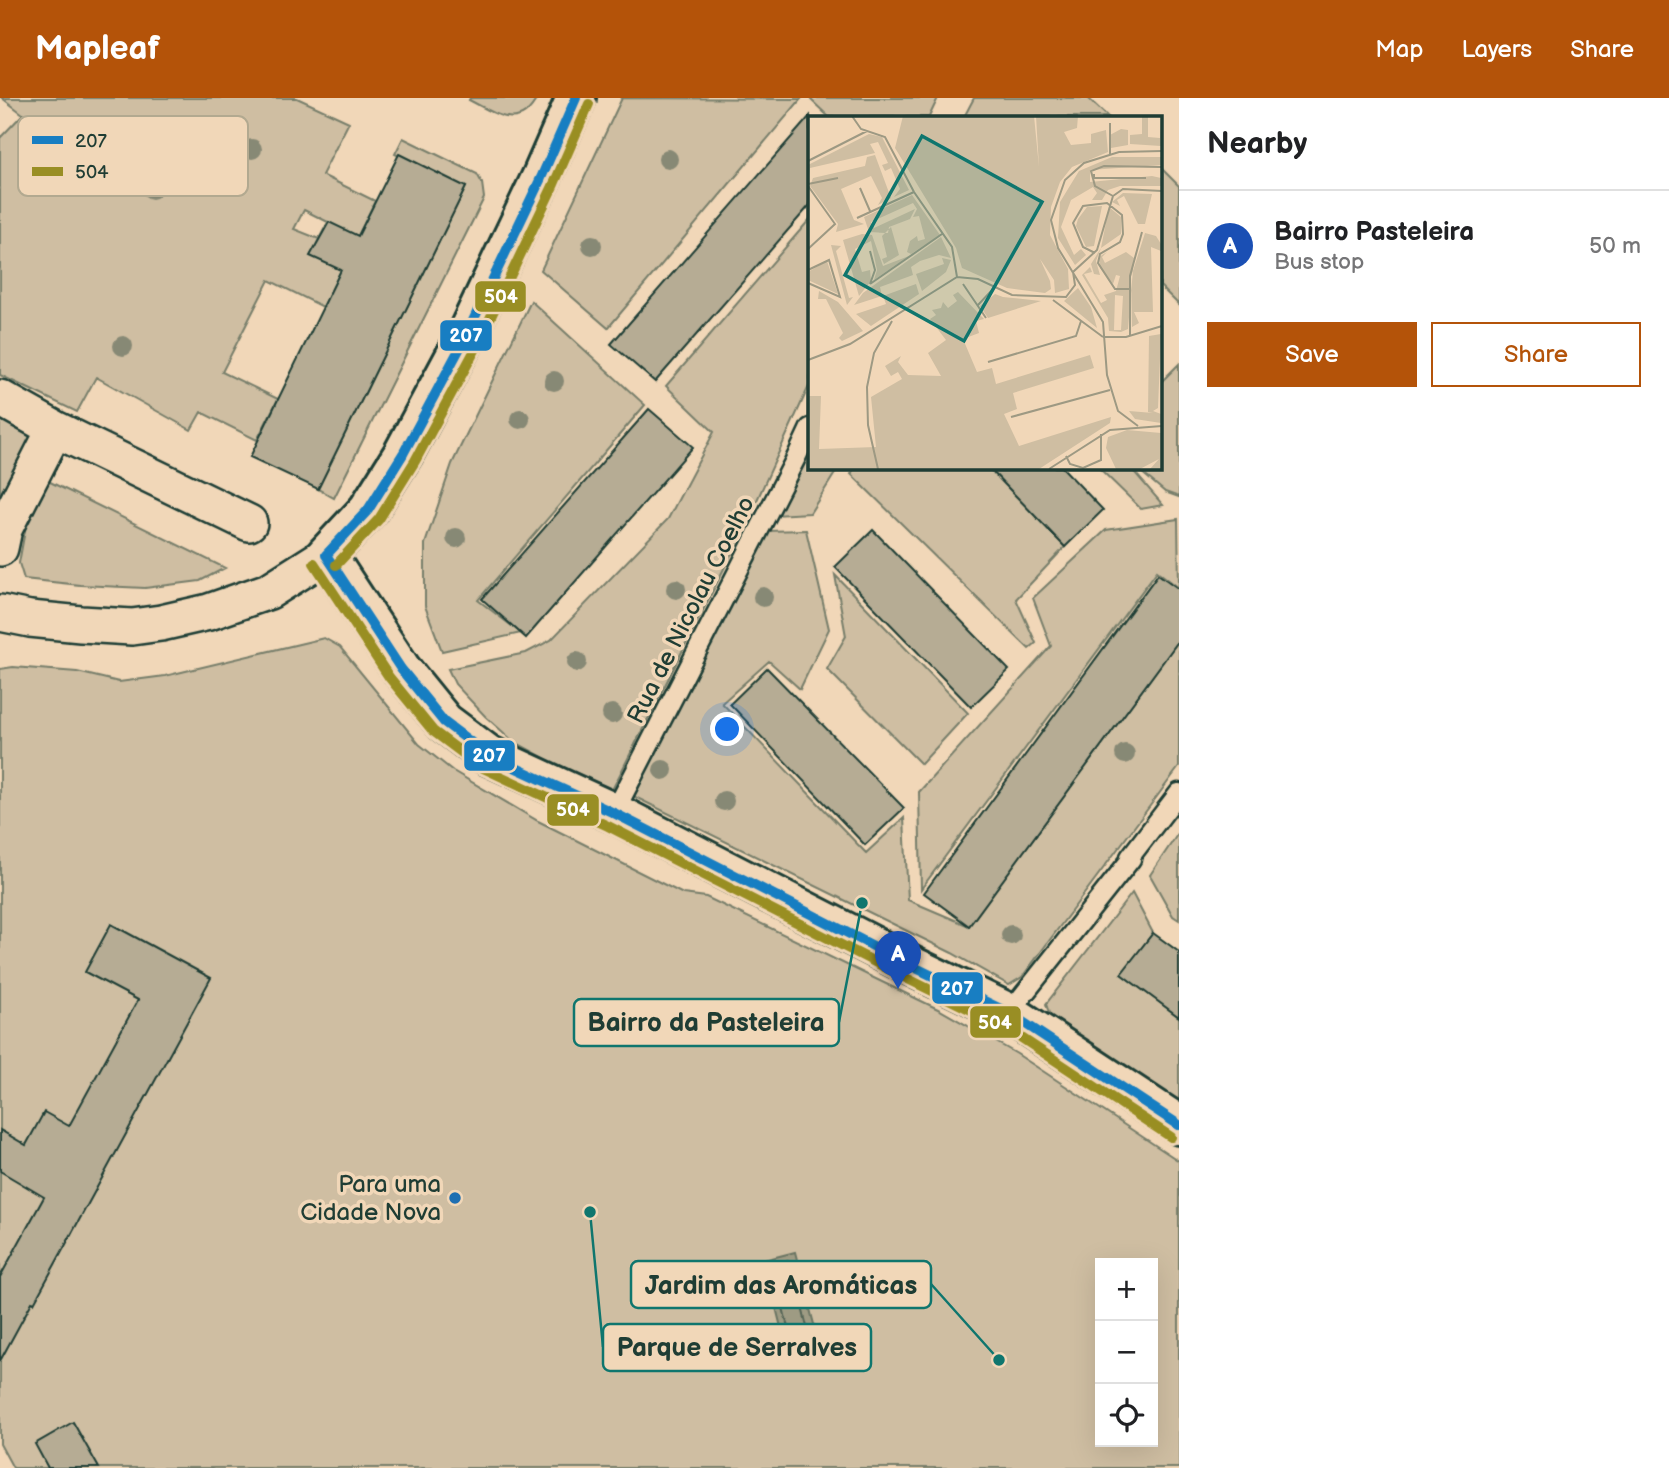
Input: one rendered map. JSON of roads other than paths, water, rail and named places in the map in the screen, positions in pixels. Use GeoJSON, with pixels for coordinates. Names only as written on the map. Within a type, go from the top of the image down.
{"type":"FeatureCollection","features":[{"type":"Feature","properties":{"kind":"street"},"geometry":{"type":"LineString","coordinates":[[0,611],[30,619],[81,624],[132,627],[161,623],[209,612],[253,597],[287,581],[326,555],[368,510],[403,454],[462,344],[576,98]]}},
{"type":"Feature","properties":{"kind":"street"},"geometry":{"type":"LineString","coordinates":[[0,398],[55,429],[248,523]]}},
{"type":"Feature","properties":{"kind":"street"},"geometry":{"type":"LineString","coordinates":[[0,548],[4,529],[55,429]]}},
{"type":"Feature","properties":{"kind":"street"},"geometry":{"type":"LineString","coordinates":[[326,555],[401,669],[444,722],[488,755],[614,813],[1009,1013],[1179,1125]]}},
{"type":"Feature","properties":{"kind":"lane","name":"Rua de Nicolau Coelho"},"geometry":{"type":"LineString","coordinates":[[614,813],[808,432]]}},
{"type":"Feature","properties":{"kind":"lane"},"geometry":{"type":"LineString","coordinates":[[1009,1013],[1131,859],[1179,793]]}},
{"type":"Feature","properties":{"kind":"water"},"geometry":{"type":"Polygon","coordinates":[[[795,1252],[821,1351],[789,1359],[764,1260],[795,1252]]]}},
{"type":"Feature","properties":{"kind":"place","name":"Bairro da Pasteleira"},"geometry":{"type":"Point","coordinates":[862,903]}},
{"type":"Feature","properties":{"kind":"place","name":"Bairro Pasteleira"},"geometry":{"type":"Point","coordinates":[898,989]}},
{"type":"Feature","properties":{"kind":"place","name":"Para uma Cidade Nova"},"geometry":{"type":"Point","coordinates":[455,1198]}},
{"type":"Feature","properties":{"kind":"place","name":"Parque de Serralves"},"geometry":{"type":"Point","coordinates":[590,1212]}},
{"type":"Feature","properties":{"kind":"place","name":"Jardim das Aromáticas"},"geometry":{"type":"Point","coordinates":[999,1360]}}]}
